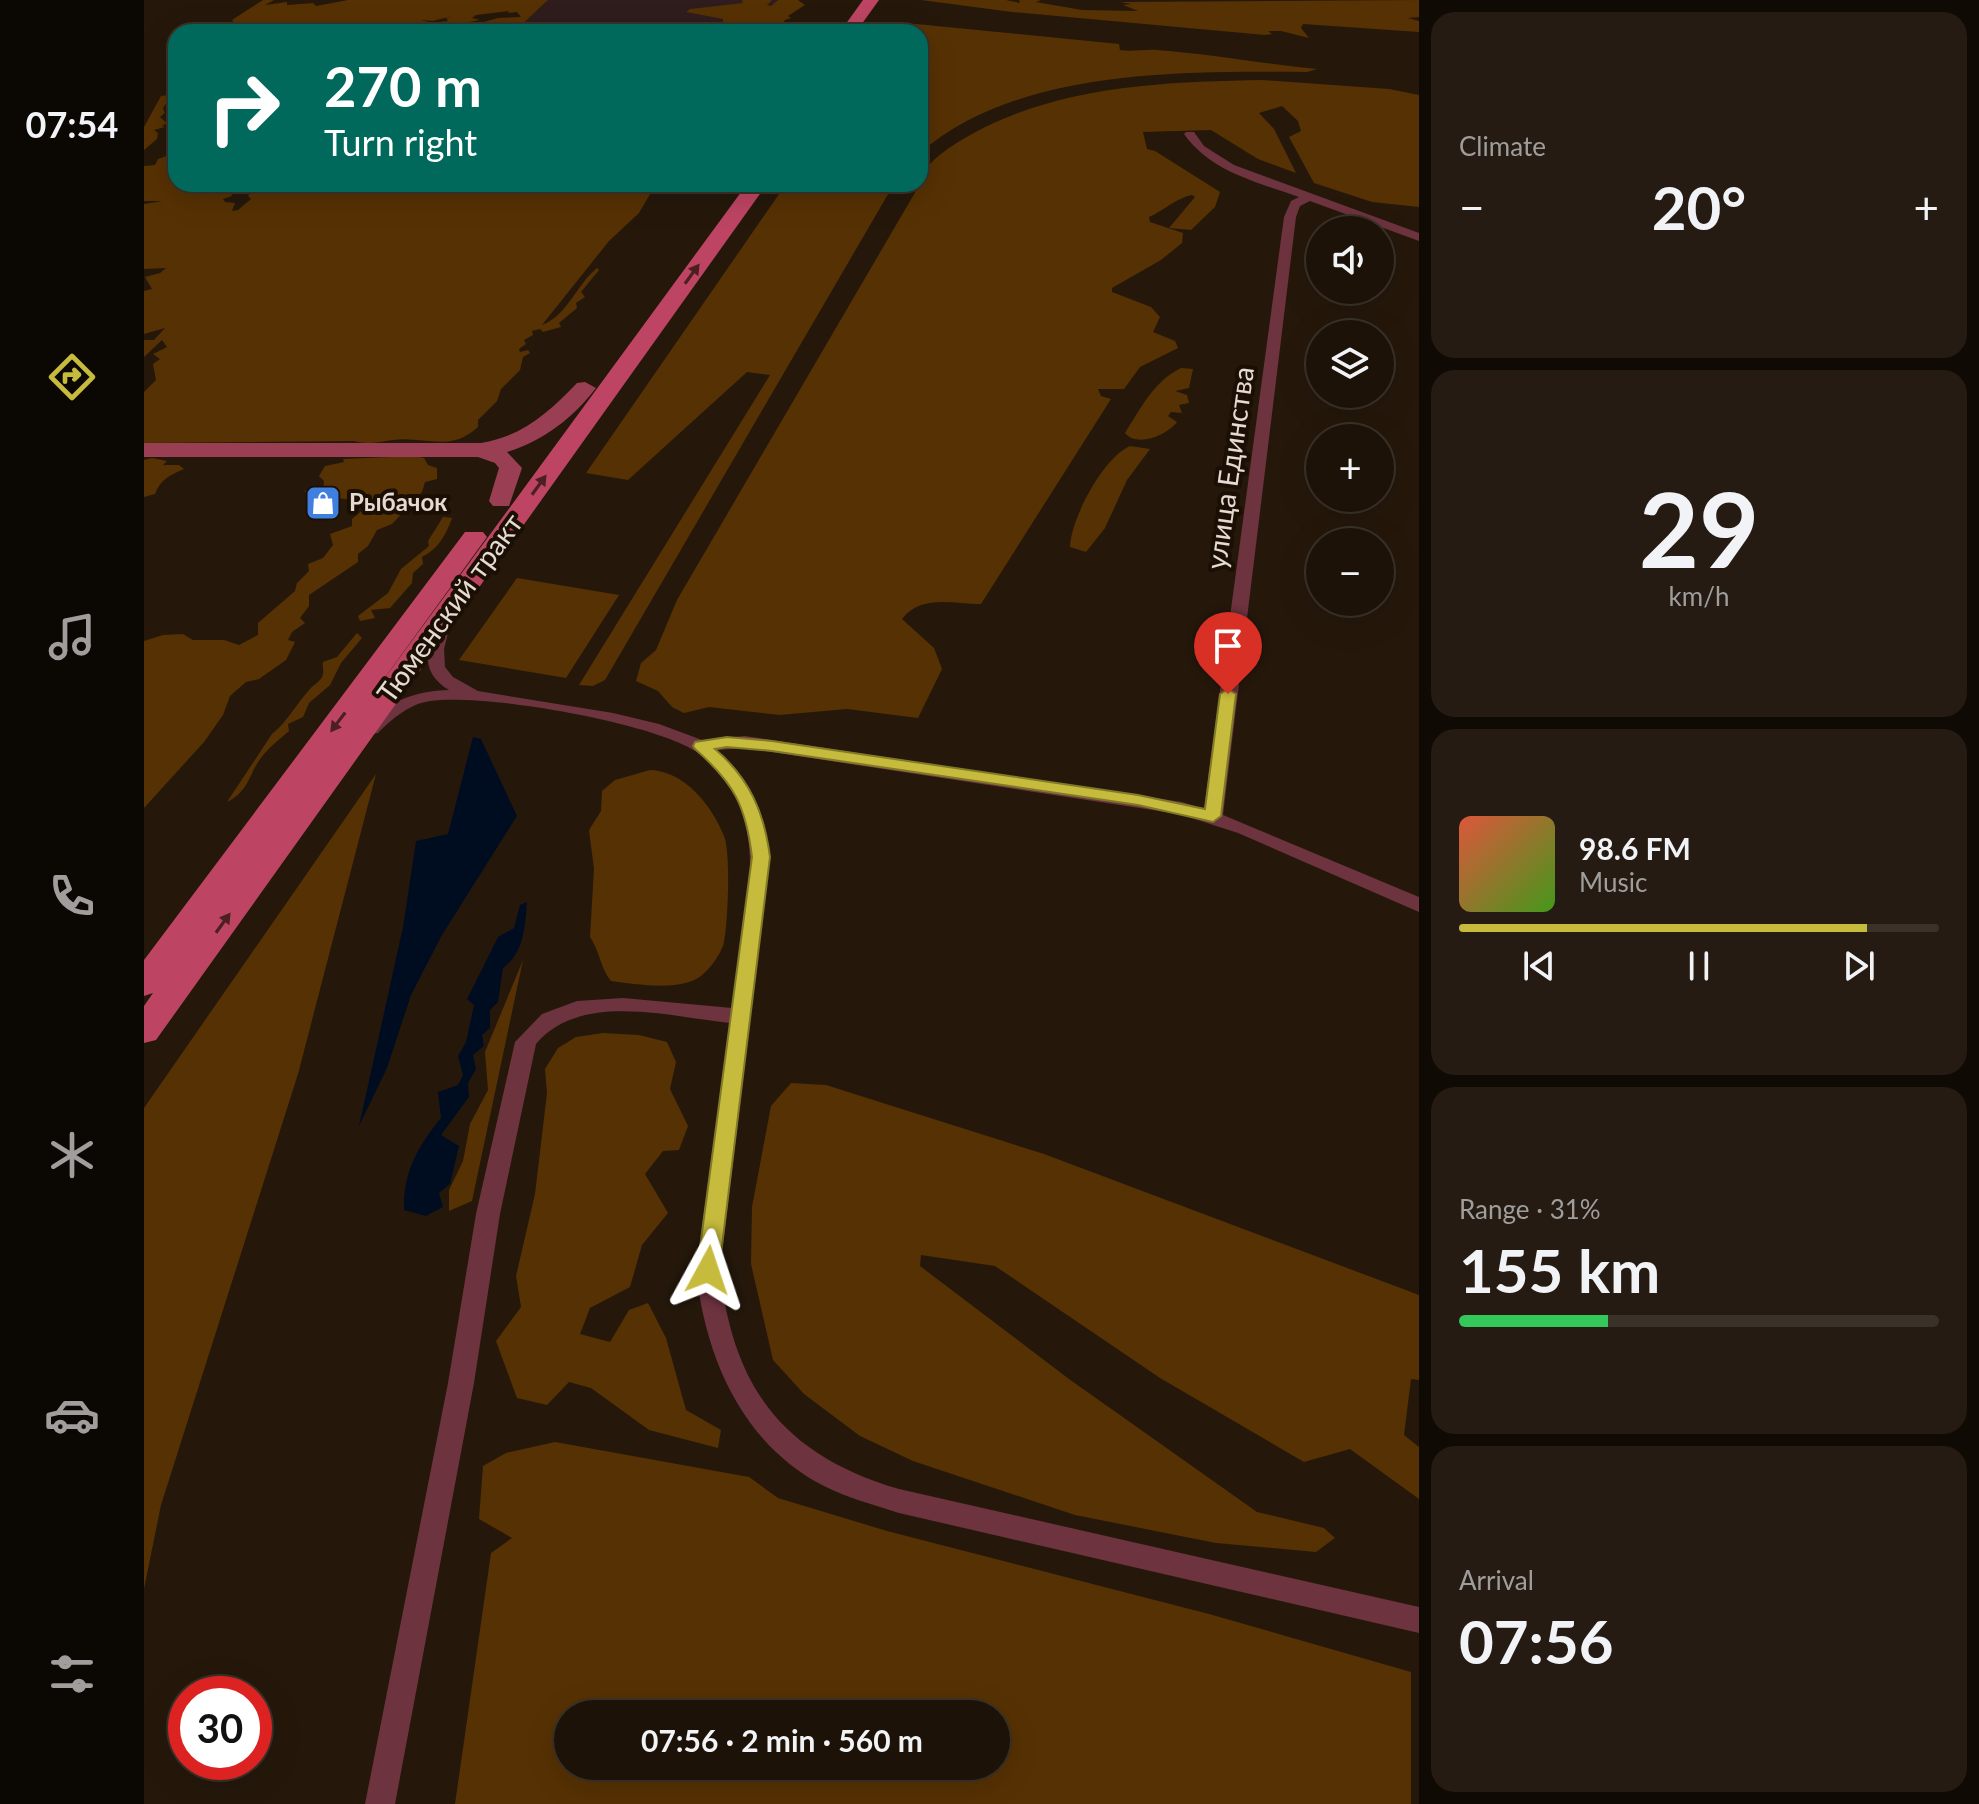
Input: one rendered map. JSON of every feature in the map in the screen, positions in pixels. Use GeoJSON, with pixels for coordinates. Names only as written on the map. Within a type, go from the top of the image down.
{"type":"FeatureCollection","features":[{"type":"Feature","properties":{"kind":"main road"},"geometry":{"type":"LineString","coordinates":[[854,24],[871,0]]}},
{"type":"Feature","properties":{"kind":"main road"},"geometry":{"type":"LineString","coordinates":[[872,24],[890,0]]}},
{"type":"Feature","properties":{"kind":"main road","name":"Тюменский тракт"},"geometry":{"type":"LineString","coordinates":[[144,984],[729,192]]}},
{"type":"Feature","properties":{"kind":"main road","name":"Тюменский тракт"},"geometry":{"type":"LineString","coordinates":[[144,1031],[751,192]]}},
{"type":"Feature","properties":{"kind":"street"},"geometry":{"type":"LineString","coordinates":[[1190,134],[1200,148],[1223,164],[1307,198],[1419,237]]}},
{"type":"Feature","properties":{"kind":"street","name":"улица Единства"},"geometry":{"type":"LineString","coordinates":[[1213,816],[1290,217],[1295,204],[1307,198]]}},
{"type":"Feature","properties":{"kind":"street"},"geometry":{"type":"LineString","coordinates":[[144,450],[481,450],[507,446],[539,433],[585,388]]}},
{"type":"Feature","properties":{"kind":"street"},"geometry":{"type":"LineString","coordinates":[[481,450],[503,458],[511,468],[501,501]]}},
{"type":"Feature","properties":{"kind":"street"},"geometry":{"type":"LineString","coordinates":[[444,616],[433,654],[436,668],[448,682],[485,697]]}},
{"type":"Feature","properties":{"kind":"street"},"geometry":{"type":"LineString","coordinates":[[343,757],[388,714],[404,704],[440,695],[485,697],[642,724],[675,733],[701,746],[737,779],[753,809],[760,837],[757,904],[709,1245],[709,1297],[716,1328],[742,1390],[759,1418],[802,1459],[832,1477],[899,1501],[1419,1620]]}},
{"type":"Feature","properties":{"kind":"street"},"geometry":{"type":"LineString","coordinates":[[701,746],[727,742],[772,746],[1138,800],[1213,816],[1419,905]]}},
{"type":"Feature","properties":{"kind":"street"},"geometry":{"type":"LineString","coordinates":[[380,1804],[459,1397],[488,1214],[526,1042],[535,1030],[560,1013],[596,1006],[741,1017]]}},
{"type":"Feature","properties":{"kind":"shaded area"},"geometry":{"type":"Polygon","coordinates":[[[263,0],[274,0],[265,5],[287,2],[287,5],[313,3],[316,6],[348,0],[548,0],[522,24],[477,24],[498,18],[521,17],[517,12],[509,11],[476,15],[472,18],[480,20],[458,24],[439,22],[448,21],[446,18],[452,16],[433,21],[420,20],[429,22],[427,24],[233,24],[232,20],[263,0]]]}},
{"type":"Feature","properties":{"kind":"shaded area"},"geometry":{"type":"Polygon","coordinates":[[[548,0],[778,0],[758,24],[522,24],[548,0]]]}},
{"type":"Feature","properties":{"kind":"shaded area"},"geometry":{"type":"Polygon","coordinates":[[[742,0],[772,0],[767,5],[771,6],[778,0],[798,0],[805,5],[788,16],[791,18],[783,24],[705,24],[723,23],[723,19],[686,12],[743,3],[742,0]]]}},
{"type":"Feature","properties":{"kind":"shaded area"},"geometry":{"type":"Polygon","coordinates":[[[921,0],[1006,0],[1020,3],[1019,0],[1041,0],[1036,2],[1082,10],[1138,11],[1123,5],[1131,4],[1120,2],[1419,0],[1419,17],[1408,18],[1419,21],[1419,32],[1303,24],[1301,28],[1309,38],[1281,31],[1268,31],[1272,34],[1265,35],[1012,12],[921,0]]]}},
{"type":"Feature","properties":{"kind":"shaded area"},"geometry":{"type":"Polygon","coordinates":[[[928,25],[1119,44],[1120,50],[1177,52],[1317,69],[1307,72],[1209,72],[1104,80],[1004,104],[959,125],[928,147],[928,25]]]}},
{"type":"Feature","properties":{"kind":"shaded area"},"geometry":{"type":"Polygon","coordinates":[[[1263,80],[1389,89],[1419,95],[1419,207],[1372,202],[1314,183],[1289,137],[1301,131],[1298,121],[1282,106],[1259,113],[1274,129],[1296,173],[1258,159],[1211,130],[1143,132],[1147,149],[1220,192],[1215,207],[1191,230],[1169,228],[1195,197],[1192,195],[1149,217],[1150,222],[1183,233],[1182,243],[1161,260],[1112,288],[1112,292],[1151,307],[1160,317],[1153,332],[1175,341],[1178,348],[1140,367],[1124,389],[1098,389],[1101,396],[1111,399],[981,604],[928,603],[918,606],[902,619],[934,648],[942,669],[918,718],[847,709],[779,715],[709,707],[684,713],[672,707],[658,691],[636,681],[641,663],[656,650],[677,600],[915,192],[928,192],[928,168],[933,161],[955,144],[990,125],[1027,110],[1104,91],[1183,83],[1263,80]]]}},
{"type":"Feature","properties":{"kind":"shaded area"},"geometry":{"type":"Polygon","coordinates":[[[168,95],[163,108],[165,113],[160,117],[167,123],[162,126],[165,127],[154,130],[158,133],[157,139],[144,150],[144,127],[161,96],[168,95]]]}},
{"type":"Feature","properties":{"kind":"shaded area"},"geometry":{"type":"Polygon","coordinates":[[[168,155],[168,192],[230,192],[232,196],[223,199],[235,203],[232,211],[251,199],[248,196],[251,192],[651,192],[639,213],[609,241],[542,325],[566,307],[597,268],[599,270],[581,292],[585,297],[559,323],[561,327],[543,332],[540,329],[532,331],[533,335],[524,340],[526,344],[519,349],[520,352],[528,350],[530,353],[523,357],[520,370],[501,389],[497,401],[478,420],[478,427],[468,435],[437,442],[405,439],[369,443],[144,443],[144,392],[156,380],[153,364],[160,359],[153,354],[167,347],[162,340],[144,357],[144,340],[154,340],[165,328],[144,334],[144,291],[152,289],[145,277],[166,268],[144,269],[144,204],[162,201],[144,201],[144,166],[155,165],[158,159],[168,155]]]}},
{"type":"Feature","properties":{"kind":"shaded area"},"geometry":{"type":"Polygon","coordinates":[[[780,192],[889,192],[605,680],[593,686],[579,685],[770,375],[747,372],[628,480],[586,473],[780,192]]]}},
{"type":"Feature","properties":{"kind":"shaded area"},"geometry":{"type":"Polygon","coordinates":[[[1181,368],[1193,369],[1189,388],[1175,391],[1187,395],[1189,403],[1179,405],[1182,413],[1171,412],[1168,416],[1177,422],[1152,438],[1130,437],[1125,433],[1148,396],[1181,368]]]}},
{"type":"Feature","properties":{"kind":"shaded area"},"geometry":{"type":"Polygon","coordinates":[[[1130,446],[1150,449],[1127,480],[1105,528],[1086,552],[1070,547],[1076,521],[1090,490],[1109,463],[1130,446]]]}},
{"type":"Feature","properties":{"kind":"shaded area"},"geometry":{"type":"Polygon","coordinates":[[[424,458],[428,465],[437,468],[437,479],[425,482],[422,492],[392,524],[377,530],[368,546],[358,554],[358,562],[309,595],[309,606],[300,618],[305,623],[292,632],[288,640],[295,642],[286,660],[259,679],[246,682],[230,696],[223,715],[204,742],[144,808],[144,641],[163,635],[183,634],[193,640],[224,640],[239,645],[258,635],[258,623],[295,591],[297,583],[309,571],[308,564],[323,558],[333,545],[330,534],[352,526],[352,519],[364,509],[366,501],[303,491],[323,489],[324,481],[319,476],[325,466],[344,462],[343,459],[424,458]]]}},
{"type":"Feature","properties":{"kind":"shaded area"},"geometry":{"type":"Polygon","coordinates":[[[144,460],[167,461],[163,465],[179,465],[184,469],[166,478],[155,494],[144,497],[144,460]]]}},
{"type":"Feature","properties":{"kind":"shaded area"},"geometry":{"type":"Polygon","coordinates":[[[443,517],[452,518],[447,530],[437,546],[422,557],[423,564],[413,573],[412,583],[390,608],[371,610],[375,618],[360,621],[358,616],[388,593],[401,569],[429,546],[428,541],[443,517]]]}},
{"type":"Feature","properties":{"kind":"shaded area"},"geometry":{"type":"Polygon","coordinates":[[[517,578],[619,595],[566,678],[459,660],[517,578]]]}},
{"type":"Feature","properties":{"kind":"shaded area"},"geometry":{"type":"Polygon","coordinates":[[[357,633],[362,638],[341,663],[330,685],[309,703],[303,717],[288,724],[289,731],[261,758],[241,792],[227,802],[272,734],[321,679],[323,662],[337,657],[357,633]]]}},
{"type":"Feature","properties":{"kind":"shaded area"},"geometry":{"type":"Polygon","coordinates":[[[650,770],[663,772],[686,783],[705,802],[724,836],[728,857],[723,946],[701,976],[681,984],[644,985],[611,981],[590,937],[594,869],[589,830],[601,811],[602,791],[615,780],[650,770]]]}},
{"type":"Feature","properties":{"kind":"shaded area"},"geometry":{"type":"Polygon","coordinates":[[[376,774],[298,1074],[161,1505],[144,1589],[144,1108],[376,774]]]}},
{"type":"Feature","properties":{"kind":"shaded area"},"geometry":{"type":"Polygon","coordinates":[[[523,960],[472,1201],[449,1211],[449,1190],[463,1161],[470,1124],[488,1090],[485,1052],[523,960]]]}},
{"type":"Feature","properties":{"kind":"shaded area"},"geometry":{"type":"Polygon","coordinates":[[[603,1033],[639,1035],[667,1042],[676,1062],[670,1089],[688,1126],[679,1150],[663,1151],[645,1174],[668,1213],[642,1245],[630,1287],[590,1308],[580,1334],[610,1342],[629,1310],[648,1303],[666,1338],[686,1410],[721,1430],[718,1448],[649,1430],[591,1388],[569,1382],[547,1405],[517,1398],[496,1341],[521,1307],[516,1276],[535,1194],[547,1093],[545,1069],[558,1048],[576,1037],[603,1033]]]}},
{"type":"Feature","properties":{"kind":"shaded area"},"geometry":{"type":"Polygon","coordinates":[[[791,1083],[826,1085],[1044,1154],[1419,1295],[1419,1380],[1411,1379],[1404,1435],[1419,1447],[1419,1499],[1350,1449],[1304,1462],[1160,1378],[995,1266],[921,1255],[920,1266],[1069,1379],[1257,1512],[1324,1528],[1335,1538],[1316,1552],[1216,1543],[1075,1515],[913,1461],[860,1436],[804,1394],[773,1360],[751,1264],[752,1207],[771,1106],[791,1083]]]}},
{"type":"Feature","properties":{"kind":"shaded area"},"geometry":{"type":"Polygon","coordinates":[[[555,1442],[749,1477],[778,1498],[887,1531],[1209,1614],[1411,1672],[1411,1804],[455,1804],[491,1553],[512,1538],[479,1519],[483,1466],[506,1453],[555,1442]]]}},
{"type":"Feature","properties":{"kind":"water"},"geometry":{"type":"Polygon","coordinates":[[[473,737],[481,739],[517,816],[442,935],[411,995],[387,1068],[359,1126],[403,927],[416,841],[448,834],[473,737]]]}},
{"type":"Feature","properties":{"kind":"water"},"geometry":{"type":"Polygon","coordinates":[[[527,902],[519,947],[503,968],[498,1002],[490,1010],[490,1028],[482,1035],[484,1046],[473,1055],[476,1069],[468,1083],[469,1097],[441,1135],[459,1146],[450,1184],[439,1193],[443,1207],[426,1216],[404,1210],[409,1172],[425,1139],[441,1118],[438,1092],[458,1085],[463,1075],[458,1056],[466,1042],[474,1005],[467,999],[498,937],[514,928],[520,905],[527,902]]]}},
{"type":"Feature","properties":{"kind":"place","name":"Рыбачок"},"geometry":{"type":"Point","coordinates":[323,503]}},
{"type":"Feature","properties":{"kind":"route"},"geometry":{"type":"LineString","coordinates":[[708,1270],[761,857],[753,809],[737,779],[701,746],[745,742],[1138,800],[1213,816],[1228,694]]}}]}
